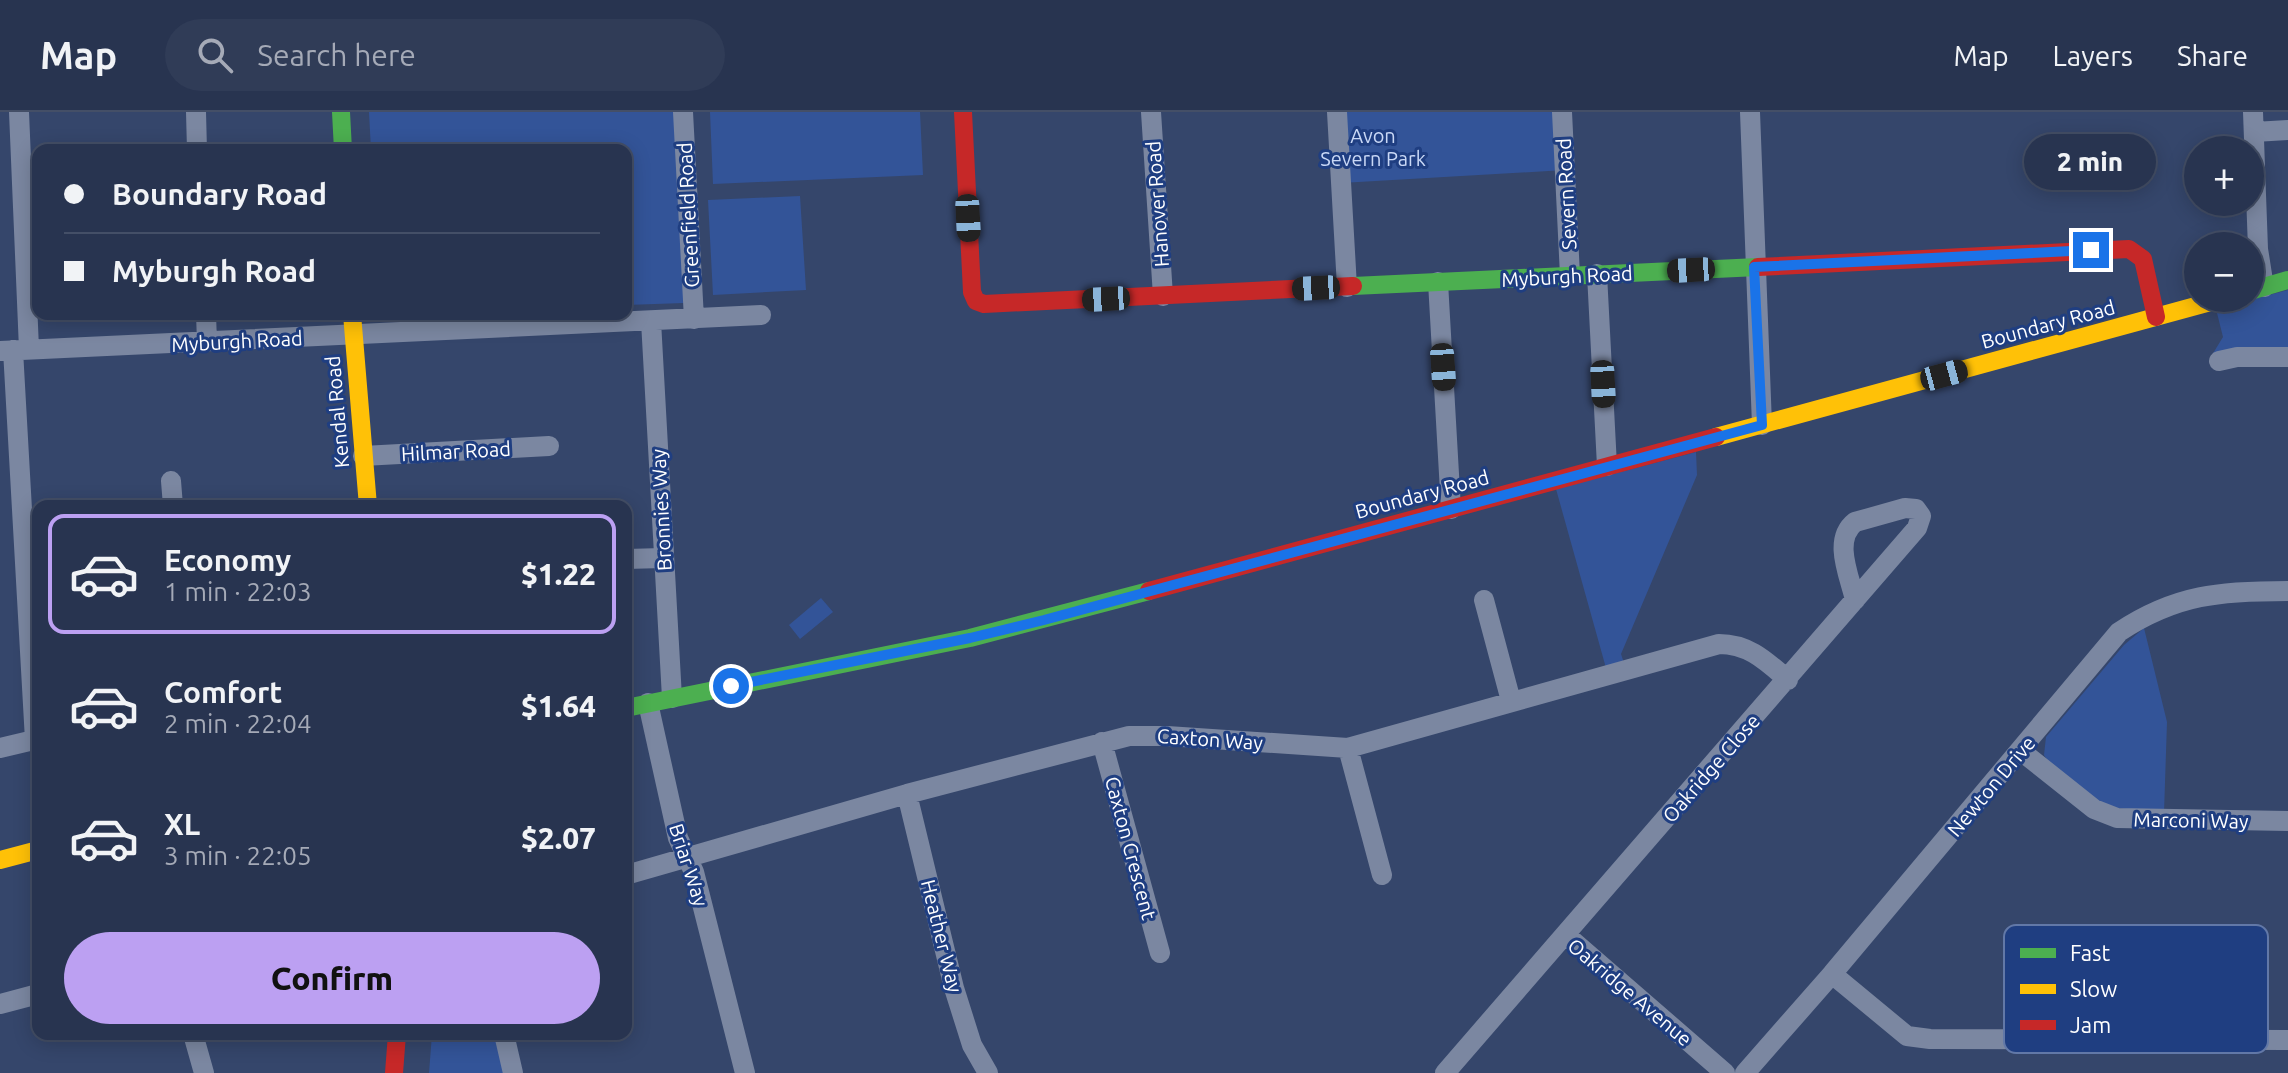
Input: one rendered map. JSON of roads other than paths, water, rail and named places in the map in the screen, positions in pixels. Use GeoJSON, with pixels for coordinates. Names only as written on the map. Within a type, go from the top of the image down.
{"type":"FeatureCollection","features":[{"type":"Feature","properties":{"kind":"street"},"geometry":{"type":"LineString","coordinates":[[19,112],[14,350],[32,668]]}},
{"type":"Feature","properties":{"kind":"street"},"geometry":{"type":"LineString","coordinates":[[196,112],[197,144]]}},
{"type":"Feature","properties":{"kind":"street"},"geometry":{"type":"LineString","coordinates":[[341,112],[343,144]]}},
{"type":"Feature","properties":{"kind":"street","name":"Greenfield Road"},"geometry":{"type":"LineString","coordinates":[[683,112],[694,319]]}},
{"type":"Feature","properties":{"kind":"street","name":"Myburgh Road"},"geometry":{"type":"LineString","coordinates":[[963,112],[972,292],[976,301],[993,305],[2129,249],[2143,259],[2147,268],[2156,317]]}},
{"type":"Feature","properties":{"kind":"street","name":"Hanover Road"},"geometry":{"type":"LineString","coordinates":[[1151,112],[1163,296]]}},
{"type":"Feature","properties":{"kind":"street"},"geometry":{"type":"LineString","coordinates":[[1337,112],[1347,287]]}},
{"type":"Feature","properties":{"kind":"street","name":"Severn Road"},"geometry":{"type":"LineString","coordinates":[[1562,112],[1570,276]]}},
{"type":"Feature","properties":{"kind":"street"},"geometry":{"type":"LineString","coordinates":[[1750,112],[1762,425]]}},
{"type":"Feature","properties":{"kind":"street"},"geometry":{"type":"LineString","coordinates":[[2257,232],[2254,122],[2288,130]]}},
{"type":"Feature","properties":{"kind":"street"},"geometry":{"type":"LineString","coordinates":[[1597,274],[1607,466]]}},
{"type":"Feature","properties":{"kind":"street"},"geometry":{"type":"LineString","coordinates":[[2264,287],[2288,280]]}},
{"type":"Feature","properties":{"kind":"street"},"geometry":{"type":"LineString","coordinates":[[1438,282],[1451,509]]}},
{"type":"Feature","properties":{"kind":"street","name":"Boundary Road"},"geometry":{"type":"LineString","coordinates":[[632,707],[970,638],[2184,309]]}},
{"type":"Feature","properties":{"kind":"street","name":"Myburgh Road"},"geometry":{"type":"LineString","coordinates":[[14,350],[761,315]]}},
{"type":"Feature","properties":{"kind":"street"},"geometry":{"type":"LineString","coordinates":[[206,320],[207,342]]}},
{"type":"Feature","properties":{"kind":"street","name":"Kendal Road"},"geometry":{"type":"LineString","coordinates":[[352,320],[367,500]]}},
{"type":"Feature","properties":{"kind":"street","name":"Bronnies Way"},"geometry":{"type":"LineString","coordinates":[[651,321],[672,698]]}},
{"type":"Feature","properties":{"kind":"street"},"geometry":{"type":"LineString","coordinates":[[2219,361],[2237,357],[2288,357]]}},
{"type":"Feature","properties":{"kind":"street","name":"Hilmar Road"},"geometry":{"type":"LineString","coordinates":[[363,456],[549,446]]}},
{"type":"Feature","properties":{"kind":"street"},"geometry":{"type":"LineString","coordinates":[[171,481],[173,500]]}},
{"type":"Feature","properties":{"kind":"street","name":"Oakridge Close"},"geometry":{"type":"LineString","coordinates":[[1566,935],[1788,680],[1917,528],[1921,516],[1916,509],[1905,508],[1855,522],[1845,532],[1843,547],[1855,600]]}},
{"type":"Feature","properties":{"kind":"street"},"geometry":{"type":"LineString","coordinates":[[632,559],[663,558]]}},
{"type":"Feature","properties":{"kind":"street","name":"Newton Drive"},"geometry":{"type":"LineString","coordinates":[[1745,1073],[2119,632],[2168,605],[2247,591],[2288,591]]}},
{"type":"Feature","properties":{"kind":"street"},"geometry":{"type":"LineString","coordinates":[[1484,600],[1511,701]]}},
{"type":"Feature","properties":{"kind":"street","name":"Caxton Way"},"geometry":{"type":"LineString","coordinates":[[632,873],[907,794],[1102,742],[1143,735],[1348,748],[1719,644],[1736,644],[1754,652],[1788,680]]}},
{"type":"Feature","properties":{"kind":"street","name":"Briar Way"},"geometry":{"type":"LineString","coordinates":[[648,703],[678,838],[694,872],[745,1073]]}},
{"type":"Feature","properties":{"kind":"street"},"geometry":{"type":"LineString","coordinates":[[0,748],[32,740]]}},
{"type":"Feature","properties":{"kind":"street","name":"Caxton Crescent"},"geometry":{"type":"LineString","coordinates":[[1102,742],[1160,953]]}},
{"type":"Feature","properties":{"kind":"street"},"geometry":{"type":"LineString","coordinates":[[1348,748],[1382,875]]}},
{"type":"Feature","properties":{"kind":"street","name":"Marconi Way"},"geometry":{"type":"LineString","coordinates":[[2021,751],[2094,809],[2117,818],[2288,821]]}},
{"type":"Feature","properties":{"kind":"street","name":"Heather Way"},"geometry":{"type":"LineString","coordinates":[[907,794],[954,988],[972,1045],[988,1073]]}},
{"type":"Feature","properties":{"kind":"street"},"geometry":{"type":"LineString","coordinates":[[0,860],[32,852]]}},
{"type":"Feature","properties":{"kind":"street","name":"Oakridge Avenue"},"geometry":{"type":"LineString","coordinates":[[1445,1073],[1566,935],[1725,1073]]}},
{"type":"Feature","properties":{"kind":"street"},"geometry":{"type":"LineString","coordinates":[[1832,974],[1907,1036],[2004,1039]]}},
{"type":"Feature","properties":{"kind":"street"},"geometry":{"type":"LineString","coordinates":[[0,1004],[32,996]]}},
{"type":"Feature","properties":{"kind":"street"},"geometry":{"type":"LineString","coordinates":[[195,1040],[204,1073]]}},
{"type":"Feature","properties":{"kind":"street"},"geometry":{"type":"LineString","coordinates":[[394,1073],[397,1040]]}},
{"type":"Feature","properties":{"kind":"street"},"geometry":{"type":"LineString","coordinates":[[505,1040],[513,1073]]}},
{"type":"Feature","properties":{"kind":"street"},"geometry":{"type":"LineString","coordinates":[[2268,1040],[2288,1040]]}},
{"type":"Feature","properties":{"kind":"park label","name":"Avon Severn Park"},"geometry":{"type":"Point","coordinates":[1373,146]}}]}
